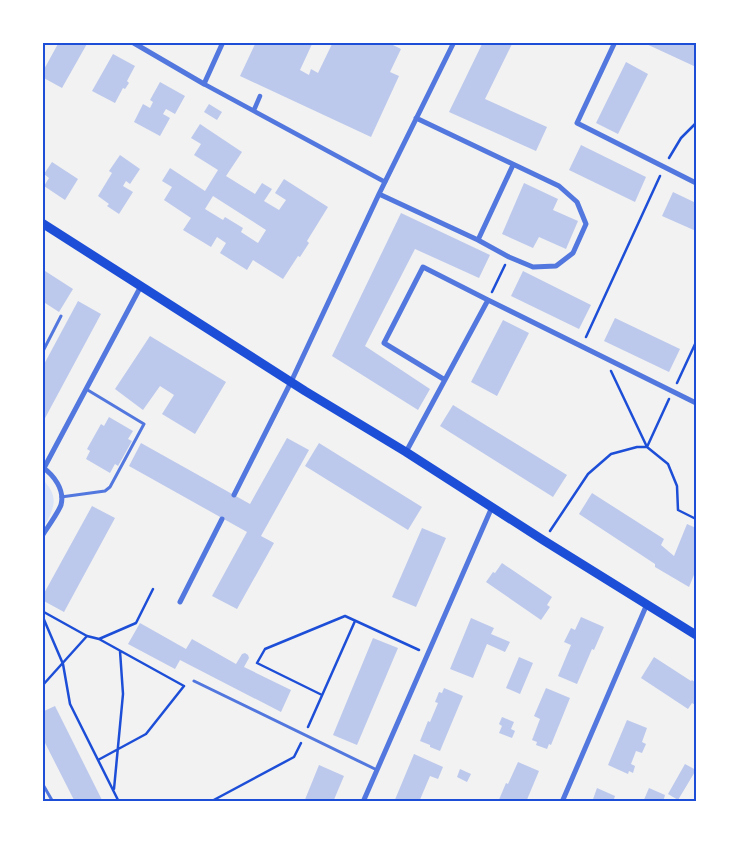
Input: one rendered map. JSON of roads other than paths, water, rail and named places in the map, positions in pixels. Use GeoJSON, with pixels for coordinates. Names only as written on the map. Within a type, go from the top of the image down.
{"type":"FeatureCollection","features":[{"type":"Feature","properties":{"kind":"main road"},"geometry":{"type":"LineString","coordinates":[[42,223],[543,540],[695,631]]}},
{"type":"Feature","properties":{"kind":"street"},"geometry":{"type":"LineString","coordinates":[[132,42],[204,84],[384,182]]}},
{"type":"Feature","properties":{"kind":"street"},"geometry":{"type":"LineString","coordinates":[[204,84],[223,42]]}},
{"type":"Feature","properties":{"kind":"street"},"geometry":{"type":"LineString","coordinates":[[234,495],[291,382],[384,182],[454,42]]}},
{"type":"Feature","properties":{"kind":"street"},"geometry":{"type":"LineString","coordinates":[[615,42],[578,123],[696,183]]}},
{"type":"Feature","properties":{"kind":"street"},"geometry":{"type":"LineString","coordinates":[[254,110],[260,96]]}},
{"type":"Feature","properties":{"kind":"street"},"geometry":{"type":"LineString","coordinates":[[379,194],[533,267],[556,266],[574,253],[586,224],[577,202],[559,186],[416,118]]}},
{"type":"Feature","properties":{"kind":"street"},"geometry":{"type":"LineString","coordinates":[[478,240],[513,165]]}},
{"type":"Feature","properties":{"kind":"street"},"geometry":{"type":"LineString","coordinates":[[445,380],[384,343],[423,267],[696,403]]}},
{"type":"Feature","properties":{"kind":"street"},"geometry":{"type":"LineString","coordinates":[[42,536],[61,505],[58,484],[52,474],[43,468],[141,286]]}},
{"type":"Feature","properties":{"kind":"street"},"geometry":{"type":"LineString","coordinates":[[406,452],[488,300]]}},
{"type":"Feature","properties":{"kind":"street"},"geometry":{"type":"LineString","coordinates":[[363,802],[492,507]]}},
{"type":"Feature","properties":{"kind":"street"},"geometry":{"type":"LineString","coordinates":[[180,602],[222,519]]}},
{"type":"Feature","properties":{"kind":"street"},"geometry":{"type":"LineString","coordinates":[[562,802],[647,604]]}},
{"type":"Feature","properties":{"kind":"lane"},"geometry":{"type":"LineString","coordinates":[[42,353],[61,316]]}},
{"type":"Feature","properties":{"kind":"lane"},"geometry":{"type":"LineString","coordinates":[[61,497],[105,491],[110,487],[144,424],[86,389]]}},
{"type":"Feature","properties":{"kind":"lane"},"geometry":{"type":"LineString","coordinates":[[194,682],[377,770]]}},
{"type":"Feature","properties":{"kind":"lane"},"geometry":{"type":"LineString","coordinates":[[42,783],[53,802]]}}]}
